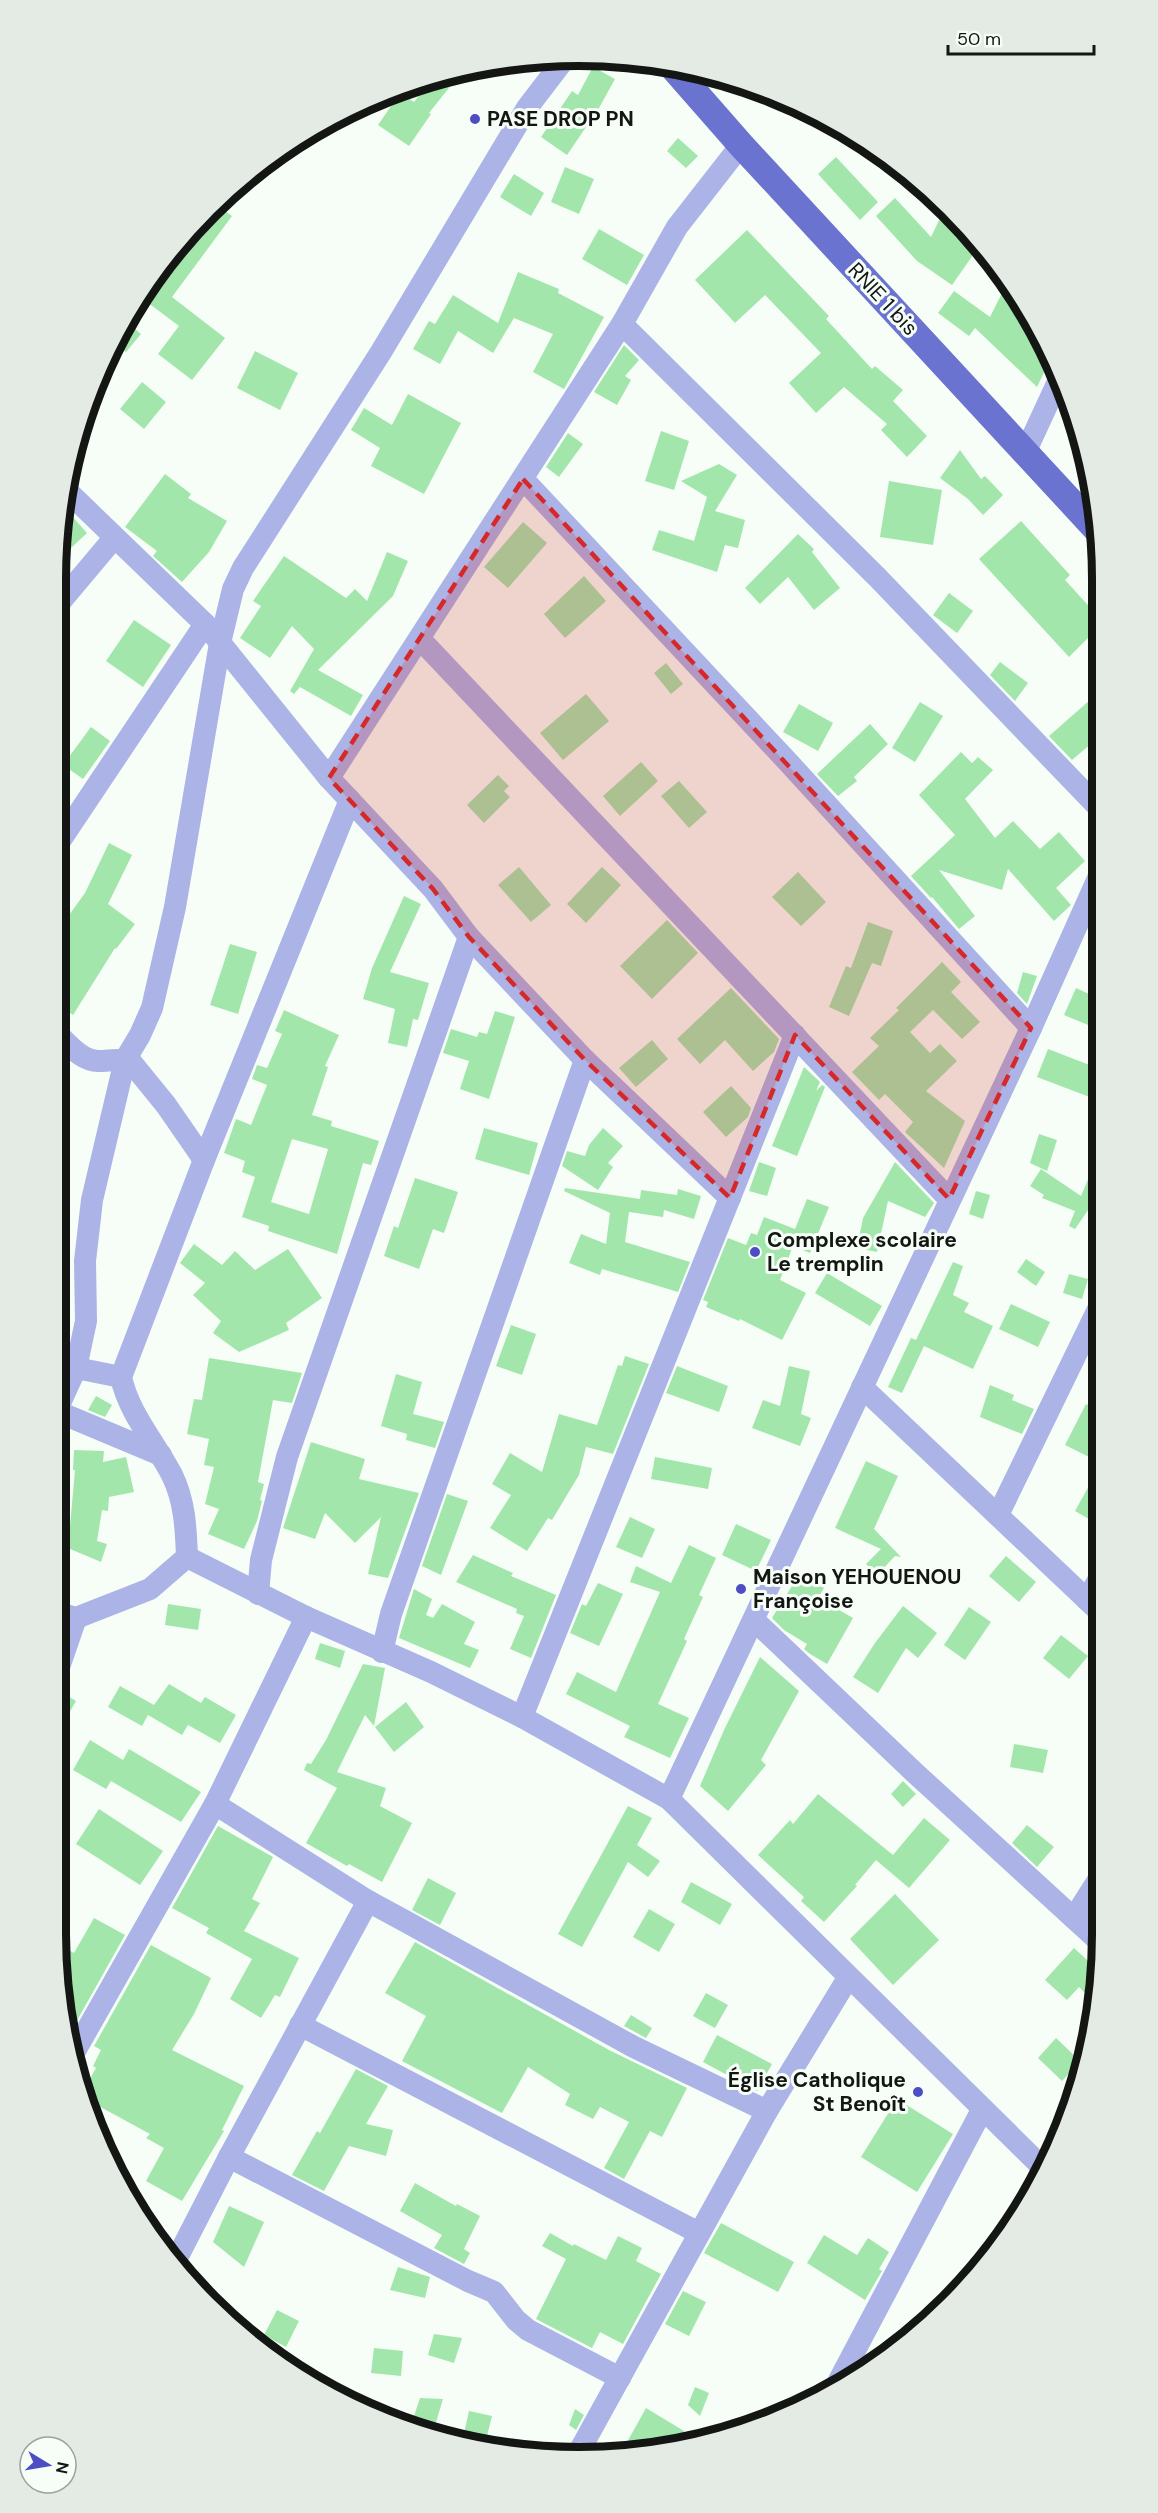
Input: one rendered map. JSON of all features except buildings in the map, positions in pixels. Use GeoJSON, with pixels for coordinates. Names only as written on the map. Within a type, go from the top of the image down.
{"type":"FeatureCollection","features":[{"type":"Feature","properties":{"kind":"main road","name":"RNIE 1 bis"},"geometry":{"type":"LineString","coordinates":[[681,76],[741,145],[1089,521]]}},
{"type":"Feature","properties":{"kind":"street"},"geometry":{"type":"LineString","coordinates":[[66,1390],[76,1368],[86,1321],[85,1261],[92,1200],[124,1060],[140,1035],[152,1008],[173,918],[220,644],[233,589],[243,568],[381,352],[527,108],[559,67]]}},
{"type":"Feature","properties":{"kind":"street"},"geometry":{"type":"LineString","coordinates":[[329,778],[622,324],[677,227],[741,145]]}},
{"type":"Feature","properties":{"kind":"street"},"geometry":{"type":"LineString","coordinates":[[622,324],[870,570],[1092,801]]}},
{"type":"Feature","properties":{"kind":"street"},"geometry":{"type":"LineString","coordinates":[[1025,453],[1055,388]]}},
{"type":"Feature","properties":{"kind":"street"},"geometry":{"type":"LineString","coordinates":[[523,479],[788,762],[1031,1028]]}},
{"type":"Feature","properties":{"kind":"street"},"geometry":{"type":"LineString","coordinates":[[73,497],[205,624],[329,778],[434,889],[469,937],[585,1060],[730,1198]]}},
{"type":"Feature","properties":{"kind":"street"},"geometry":{"type":"LineString","coordinates":[[66,595],[114,538]]}},
{"type":"Feature","properties":{"kind":"street"},"geometry":{"type":"LineString","coordinates":[[66,832],[205,624]]}},
{"type":"Feature","properties":{"kind":"street"},"geometry":{"type":"LineString","coordinates":[[420,639],[949,1199]]}},
{"type":"Feature","properties":{"kind":"street"},"geometry":{"type":"LineString","coordinates":[[187,1557],[186,1526],[174,1478],[126,1398],[122,1377],[204,1160],[350,800]]}},
{"type":"Feature","properties":{"kind":"street"},"geometry":{"type":"LineString","coordinates":[[669,1799],[1031,1028],[1092,892]]}},
{"type":"Feature","properties":{"kind":"street"},"geometry":{"type":"LineString","coordinates":[[258,1594],[261,1560],[287,1457],[469,937]]}},
{"type":"Feature","properties":{"kind":"street"},"geometry":{"type":"LineString","coordinates":[[522,1717],[795,1035]]}},
{"type":"Feature","properties":{"kind":"street"},"geometry":{"type":"LineString","coordinates":[[66,1042],[82,1057],[91,1060],[124,1060],[136,1067],[204,1160]]}},
{"type":"Feature","properties":{"kind":"street"},"geometry":{"type":"LineString","coordinates":[[382,1652],[391,1614],[585,1060]]}},
{"type":"Feature","properties":{"kind":"street"},"geometry":{"type":"LineString","coordinates":[[998,1515],[1092,1323]]}},
{"type":"Feature","properties":{"kind":"street"},"geometry":{"type":"LineString","coordinates":[[76,1368],[122,1377]]}},
{"type":"Feature","properties":{"kind":"street"},"geometry":{"type":"LineString","coordinates":[[861,1387],[1092,1605]]}},
{"type":"Feature","properties":{"kind":"street"},"geometry":{"type":"LineString","coordinates":[[66,1415],[161,1455]]}},
{"type":"Feature","properties":{"kind":"street"},"geometry":{"type":"LineString","coordinates":[[187,1557],[306,1617],[431,1672],[522,1717],[669,1799],[1038,2164]]}},
{"type":"Feature","properties":{"kind":"street"},"geometry":{"type":"LineString","coordinates":[[66,1615],[150,1589],[187,1557]]}},
{"type":"Feature","properties":{"kind":"street"},"geometry":{"type":"LineString","coordinates":[[78,2045],[215,1804],[306,1617]]}},
{"type":"Feature","properties":{"kind":"street"},"geometry":{"type":"LineString","coordinates":[[754,1620],[915,1773],[1092,1935]]}},
{"type":"Feature","properties":{"kind":"street"},"geometry":{"type":"LineString","coordinates":[[215,1804],[368,1901],[634,2047],[766,2110]]}},
{"type":"Feature","properties":{"kind":"street"},"geometry":{"type":"LineString","coordinates":[[1074,1918],[1092,1890]]}},
{"type":"Feature","properties":{"kind":"street"},"geometry":{"type":"LineString","coordinates":[[179,2255],[229,2157],[368,1901]]}},
{"type":"Feature","properties":{"kind":"street"},"geometry":{"type":"LineString","coordinates":[[582,2447],[766,2110],[848,1978]]}},
{"type":"Feature","properties":{"kind":"street"},"geometry":{"type":"LineString","coordinates":[[300,2025],[699,2233]]}},
{"type":"Feature","properties":{"kind":"street"},"geometry":{"type":"LineString","coordinates":[[842,2374],[982,2110]]}},
{"type":"Feature","properties":{"kind":"street"},"geometry":{"type":"LineString","coordinates":[[229,2157],[468,2281],[494,2292],[516,2320],[528,2330],[620,2378]]}},
{"type":"Feature","properties":{"kind":"highlighted area"},"geometry":{"type":"Polygon","coordinates":[[[523,479],[1031,1028],[949,1199],[795,1035],[730,1198],[585,1060],[469,937],[433,889],[329,778],[523,479]]]}},
{"type":"Feature","properties":{"kind":"place","name":"PASE DROP PN"},"geometry":{"type":"Point","coordinates":[475,119]}},
{"type":"Feature","properties":{"kind":"place","name":"Complexe scolaire Le tremplin"},"geometry":{"type":"Point","coordinates":[755,1252]}},
{"type":"Feature","properties":{"kind":"place","name":"Maison YEHOUENOU Françoise"},"geometry":{"type":"Point","coordinates":[741,1589]}},
{"type":"Feature","properties":{"kind":"place","name":"Église Catholique St Benoît"},"geometry":{"type":"Point","coordinates":[918,2092]}}]}
